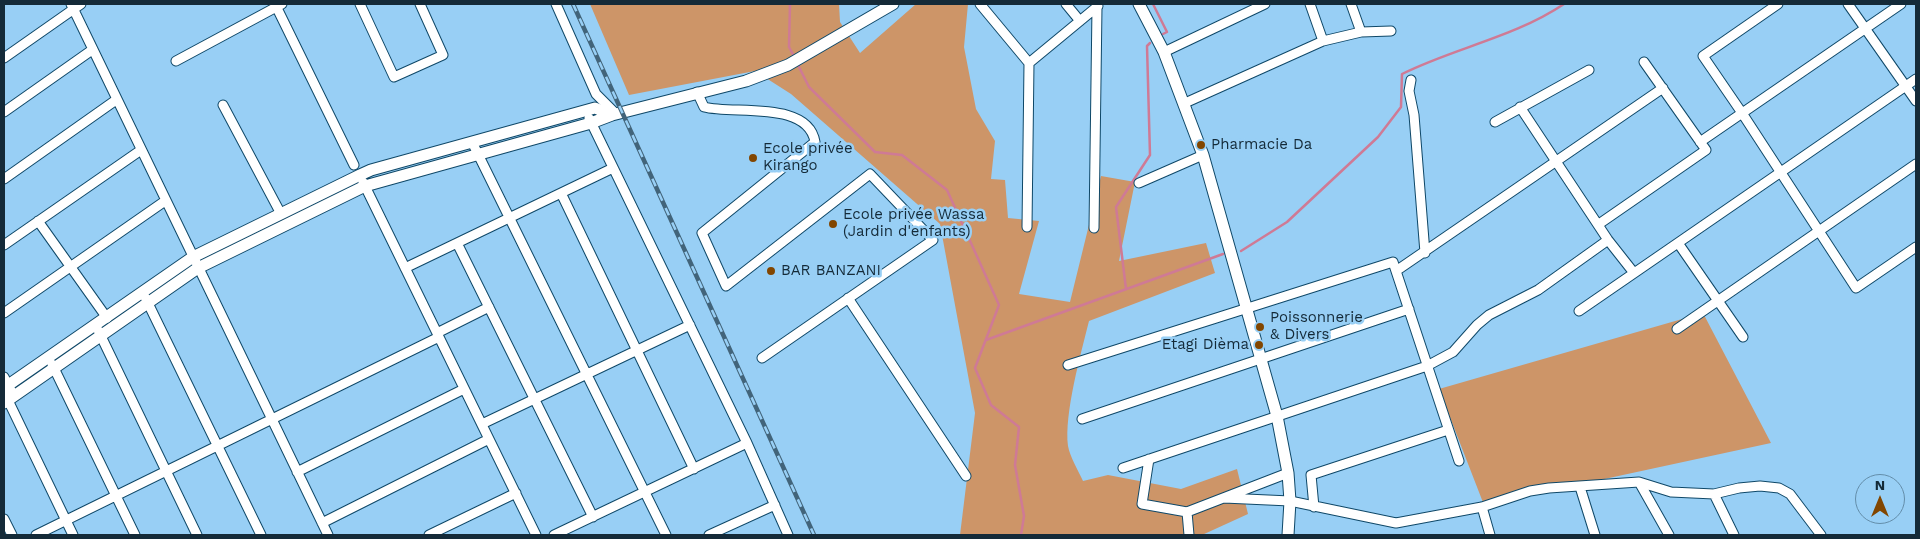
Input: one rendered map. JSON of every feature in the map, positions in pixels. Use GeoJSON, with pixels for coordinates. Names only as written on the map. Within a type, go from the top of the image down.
{"type":"FeatureCollection","features":[{"type":"Feature","properties":{"kind":"street"},"geometry":{"type":"LineString","coordinates":[[360,4],[394,77],[443,55],[420,4]]}},
{"type":"Feature","properties":{"kind":"street"},"geometry":{"type":"LineString","coordinates":[[556,4],[596,94],[614,114]]}},
{"type":"Feature","properties":{"kind":"street"},"geometry":{"type":"LineString","coordinates":[[99,330],[106,318],[146,298],[198,268],[365,186],[591,123],[614,114],[746,81],[788,65],[894,4]]}},
{"type":"Feature","properties":{"kind":"street"},"geometry":{"type":"LineString","coordinates":[[980,4],[1029,63],[1028,227]]}},
{"type":"Feature","properties":{"kind":"street"},"geometry":{"type":"LineString","coordinates":[[1066,4],[1080,21]]}},
{"type":"Feature","properties":{"kind":"street"},"geometry":{"type":"LineString","coordinates":[[1140,4],[1164,52],[1185,103],[1203,155],[1247,308],[1277,416],[1288,473],[1290,501],[1288,535]]}},
{"type":"Feature","properties":{"kind":"street"},"geometry":{"type":"LineString","coordinates":[[1164,52],[1265,4]]}},
{"type":"Feature","properties":{"kind":"street"},"geometry":{"type":"LineString","coordinates":[[1310,4],[1324,41]]}},
{"type":"Feature","properties":{"kind":"street"},"geometry":{"type":"LineString","coordinates":[[1351,4],[1362,32]]}},
{"type":"Feature","properties":{"kind":"street"},"geometry":{"type":"LineString","coordinates":[[1778,4],[1702,56],[1742,113],[1779,173],[1856,288],[1916,247]]}},
{"type":"Feature","properties":{"kind":"street"},"geometry":{"type":"LineString","coordinates":[[1848,4],[1916,101]]}},
{"type":"Feature","properties":{"kind":"street"},"geometry":{"type":"LineString","coordinates":[[1700,142],[1901,4]]}},
{"type":"Feature","properties":{"kind":"street"},"geometry":{"type":"LineString","coordinates":[[176,61],[278,5],[536,535]]}},
{"type":"Feature","properties":{"kind":"street"},"geometry":{"type":"LineString","coordinates":[[1029,63],[1099,5]]}},
{"type":"Feature","properties":{"kind":"street"},"geometry":{"type":"LineString","coordinates":[[1094,228],[1099,5]]}},
{"type":"Feature","properties":{"kind":"street"},"geometry":{"type":"LineString","coordinates":[[4,58],[75,6],[92,50],[328,535]]}},
{"type":"Feature","properties":{"kind":"street"},"geometry":{"type":"LineString","coordinates":[[1185,103],[1324,41],[1362,32],[1391,31]]}},
{"type":"Feature","properties":{"kind":"street"},"geometry":{"type":"LineString","coordinates":[[4,112],[92,50]]}},
{"type":"Feature","properties":{"kind":"street"},"geometry":{"type":"LineString","coordinates":[[1598,224],[1706,150],[1644,62]]}},
{"type":"Feature","properties":{"kind":"street"},"geometry":{"type":"LineString","coordinates":[[1495,122],[1589,70]]}},
{"type":"Feature","properties":{"kind":"street"},"geometry":{"type":"LineString","coordinates":[[1579,311],[1916,79]]}},
{"type":"Feature","properties":{"kind":"street"},"geometry":{"type":"LineString","coordinates":[[1411,80],[1409,91],[1414,114],[1425,253]]}},
{"type":"Feature","properties":{"kind":"street"},"geometry":{"type":"LineString","coordinates":[[1396,271],[1425,253],[1662,88]]}},
{"type":"Feature","properties":{"kind":"street"},"geometry":{"type":"LineString","coordinates":[[697,92],[704,107],[712,109],[749,109],[800,118],[813,132],[815,142],[702,233],[726,286],[870,174],[933,240],[762,358]]}},
{"type":"Feature","properties":{"kind":"street"},"geometry":{"type":"LineString","coordinates":[[4,179],[116,100]]}},
{"type":"Feature","properties":{"kind":"street"},"geometry":{"type":"LineString","coordinates":[[223,105],[281,214]]}},
{"type":"Feature","properties":{"kind":"street"},"geometry":{"type":"LineString","coordinates":[[1520,107],[1558,160],[1608,240],[1634,273]]}},
{"type":"Feature","properties":{"kind":"street"},"geometry":{"type":"LineString","coordinates":[[73,535],[6,392],[146,298],[193,257],[281,214],[357,170],[371,170],[594,108],[614,114]]}},
{"type":"Feature","properties":{"kind":"street"},"geometry":{"type":"LineString","coordinates":[[585,110],[747,443],[788,535]]}},
{"type":"Feature","properties":{"kind":"street"},"geometry":{"type":"LineString","coordinates":[[472,142],[666,535]]}},
{"type":"Feature","properties":{"kind":"street"},"geometry":{"type":"LineString","coordinates":[[4,245],[141,150]]}},
{"type":"Feature","properties":{"kind":"street"},"geometry":{"type":"LineString","coordinates":[[1138,183],[1203,155]]}},
{"type":"Feature","properties":{"kind":"street"},"geometry":{"type":"LineString","coordinates":[[1677,329],[1916,164]]}},
{"type":"Feature","properties":{"kind":"street"},"geometry":{"type":"LineString","coordinates":[[405,268],[613,168]]}},
{"type":"Feature","properties":{"kind":"street"},"geometry":{"type":"LineString","coordinates":[[561,193],[694,469]]}},
{"type":"Feature","properties":{"kind":"street"},"geometry":{"type":"LineString","coordinates":[[4,313],[165,201]]}},
{"type":"Feature","properties":{"kind":"street"},"geometry":{"type":"LineString","coordinates":[[38,221],[106,318]]}},
{"type":"Feature","properties":{"kind":"street"},"geometry":{"type":"LineString","coordinates":[[1123,468],[1427,366],[1453,352],[1476,325],[1489,315],[1538,290],[1608,240]]}},
{"type":"Feature","properties":{"kind":"street"},"geometry":{"type":"LineString","coordinates":[[457,243],[593,517]]}},
{"type":"Feature","properties":{"kind":"street"},"geometry":{"type":"LineString","coordinates":[[1678,243],[1743,336]]}},
{"type":"Feature","properties":{"kind":"street"},"geometry":{"type":"LineString","coordinates":[[1068,365],[1393,262],[1458,461]]}},
{"type":"Feature","properties":{"kind":"street"},"geometry":{"type":"LineString","coordinates":[[146,298],[261,535]]}},
{"type":"Feature","properties":{"kind":"street"},"geometry":{"type":"LineString","coordinates":[[848,298],[966,476]]}},
{"type":"Feature","properties":{"kind":"street"},"geometry":{"type":"LineString","coordinates":[[36,535],[272,419],[489,307]]}},
{"type":"Feature","properties":{"kind":"street"},"geometry":{"type":"LineString","coordinates":[[1082,419],[1409,309]]}},
{"type":"Feature","properties":{"kind":"street"},"geometry":{"type":"LineString","coordinates":[[482,424],[690,325]]}},
{"type":"Feature","properties":{"kind":"street"},"geometry":{"type":"LineString","coordinates":[[99,330],[197,535]]}},
{"type":"Feature","properties":{"kind":"street"},"geometry":{"type":"LineString","coordinates":[[51,363],[135,535]]}},
{"type":"Feature","properties":{"kind":"street"},"geometry":{"type":"LineString","coordinates":[[297,472],[464,389]]}},
{"type":"Feature","properties":{"kind":"street"},"geometry":{"type":"LineString","coordinates":[[1314,507],[1311,475],[1448,430]]}},
{"type":"Feature","properties":{"kind":"street"},"geometry":{"type":"LineString","coordinates":[[322,522],[489,439]]}},
{"type":"Feature","properties":{"kind":"street"},"geometry":{"type":"LineString","coordinates":[[554,535],[747,443]]}},
{"type":"Feature","properties":{"kind":"street"},"geometry":{"type":"LineString","coordinates":[[1149,459],[1142,504],[1187,512],[1288,473]]}},
{"type":"Feature","properties":{"kind":"street"},"geometry":{"type":"LineString","coordinates":[[1224,498],[1290,501],[1396,523],[1482,507],[1530,490],[1639,482],[1671,492],[1714,494],[1739,488],[1760,486],[1779,488],[1790,494],[1821,535]]}},
{"type":"Feature","properties":{"kind":"street"},"geometry":{"type":"LineString","coordinates":[[1639,482],[1669,535]]}},
{"type":"Feature","properties":{"kind":"street"},"geometry":{"type":"LineString","coordinates":[[1580,487],[1595,535]]}},
{"type":"Feature","properties":{"kind":"street"},"geometry":{"type":"LineString","coordinates":[[429,535],[516,493]]}},
{"type":"Feature","properties":{"kind":"street"},"geometry":{"type":"LineString","coordinates":[[1714,494],[1734,535]]}},
{"type":"Feature","properties":{"kind":"street"},"geometry":{"type":"LineString","coordinates":[[710,535],[775,505]]}},
{"type":"Feature","properties":{"kind":"street"},"geometry":{"type":"LineString","coordinates":[[1482,507],[1490,535]]}},
{"type":"Feature","properties":{"kind":"street"},"geometry":{"type":"LineString","coordinates":[[1187,512],[1189,535]]}},
{"type":"Feature","properties":{"kind":"street"},"geometry":{"type":"LineString","coordinates":[[4,519],[12,535]]}},
{"type":"Feature","properties":{"kind":"shaded area"},"geometry":{"type":"Polygon","coordinates":[[[590,4],[839,4],[840,22],[860,53],[916,4],[968,4],[964,47],[976,109],[995,141],[991,179],[1005,180],[1008,218],[1039,221],[1019,294],[1070,302],[1101,176],[1135,182],[1119,261],[1206,243],[1215,273],[1089,321],[1074,384],[1067,433],[1072,459],[1083,481],[1108,475],[1181,489],[1237,469],[1248,514],[1202,535],[960,535],[975,413],[940,224],[791,94],[755,71],[629,95],[590,4]]]}},
{"type":"Feature","properties":{"kind":"shaded area"},"geometry":{"type":"Polygon","coordinates":[[[1703,313],[1771,443],[1484,505],[1439,389],[1703,313]]]}},
{"type":"Feature","properties":{"kind":"waterway"},"geometry":{"type":"LineString","coordinates":[[790,4],[789,47],[795,58]]}},
{"type":"Feature","properties":{"kind":"waterway"},"geometry":{"type":"LineString","coordinates":[[1153,4],[1167,32],[1163,34]]}},
{"type":"Feature","properties":{"kind":"waterway"},"geometry":{"type":"LineString","coordinates":[[1241,251],[1287,222],[1378,137],[1401,107],[1402,74],[1505,34],[1564,4]]}},
{"type":"Feature","properties":{"kind":"waterway"},"geometry":{"type":"LineString","coordinates":[[1126,289],[1116,207],[1150,155],[1147,46],[1150,43]]}},
{"type":"Feature","properties":{"kind":"waterway"},"geometry":{"type":"LineString","coordinates":[[797,63],[809,87],[875,152],[902,155],[947,190],[999,305],[975,368],[991,405],[1019,427],[1015,465],[1024,516],[1021,535]]}},
{"type":"Feature","properties":{"kind":"waterway"},"geometry":{"type":"LineString","coordinates":[[986,340],[1223,254]]}},
{"type":"Feature","properties":{"kind":"railway"},"geometry":{"type":"LineString","coordinates":[[573,4],[814,535]]}},
{"type":"Feature","properties":{"kind":"place","name":"Pharmacie Da"},"geometry":{"type":"Point","coordinates":[1201,145]}},
{"type":"Feature","properties":{"kind":"place","name":"Ecole privée Kirango"},"geometry":{"type":"Point","coordinates":[753,158]}},
{"type":"Feature","properties":{"kind":"place","name":"Ecole privée Wassa (Jardin d'enfants)"},"geometry":{"type":"Point","coordinates":[833,224]}},
{"type":"Feature","properties":{"kind":"place","name":"BAR BANZANI"},"geometry":{"type":"Point","coordinates":[771,271]}},
{"type":"Feature","properties":{"kind":"place","name":"Poissonnerie & Divers"},"geometry":{"type":"Point","coordinates":[1260,327]}},
{"type":"Feature","properties":{"kind":"place","name":"Etagi Dièma"},"geometry":{"type":"Point","coordinates":[1259,345]}}]}
